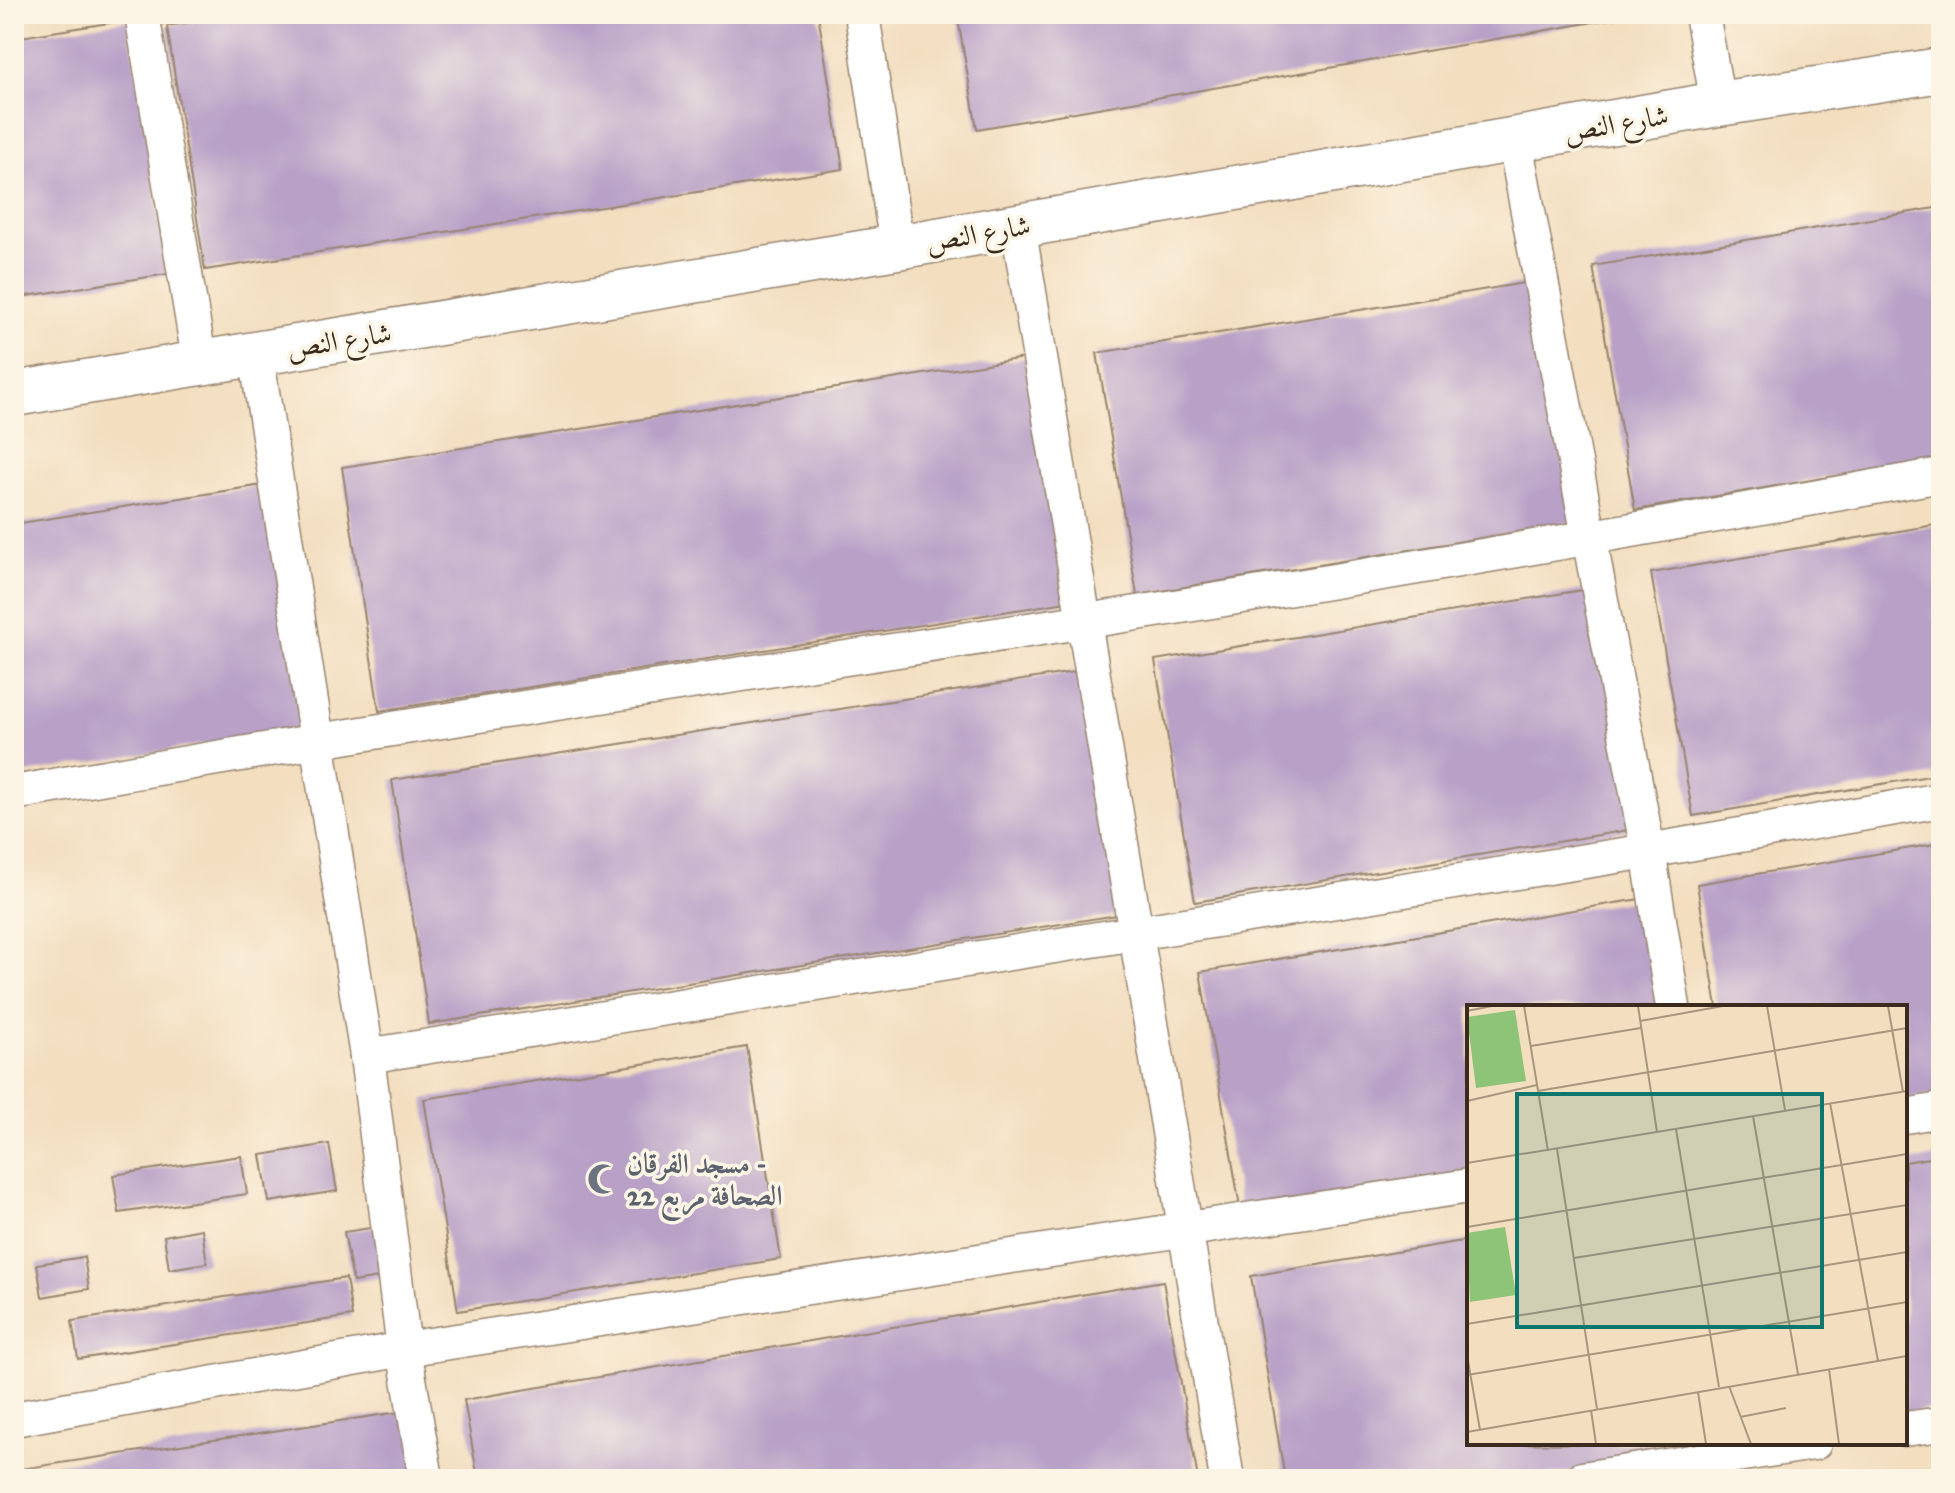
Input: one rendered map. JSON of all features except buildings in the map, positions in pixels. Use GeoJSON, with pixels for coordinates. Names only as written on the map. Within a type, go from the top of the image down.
{"type":"FeatureCollection","features":[{"type":"Feature","properties":{"kind":"street"},"geometry":{"type":"LineString","coordinates":[[142,14],[200,365]]}},
{"type":"Feature","properties":{"kind":"street"},"geometry":{"type":"LineString","coordinates":[[862,14],[897,247]]}},
{"type":"Feature","properties":{"kind":"street"},"geometry":{"type":"LineString","coordinates":[[1702,14],[1718,104]]}},
{"type":"Feature","properties":{"kind":"street","name":"شارع النص"},"geometry":{"type":"LineString","coordinates":[[14,394],[1515,142],[1718,104],[1941,70]]}},
{"type":"Feature","properties":{"kind":"street"},"geometry":{"type":"LineString","coordinates":[[1515,142],[1648,851],[1673,1005]]}},
{"type":"Feature","properties":{"kind":"street"},"geometry":{"type":"LineString","coordinates":[[1018,226],[1227,1479]]}},
{"type":"Feature","properties":{"kind":"street"},"geometry":{"type":"LineString","coordinates":[[256,354],[367,1056],[404,1349],[426,1479]]}},
{"type":"Feature","properties":{"kind":"street"},"geometry":{"type":"LineString","coordinates":[[14,793],[315,739],[1084,621],[1589,539],[1941,475]]}},
{"type":"Feature","properties":{"kind":"street"},"geometry":{"type":"LineString","coordinates":[[367,1056],[1648,851],[1941,800]]}},
{"type":"Feature","properties":{"kind":"street"},"geometry":{"type":"LineString","coordinates":[[1907,1116],[1941,1110]]}},
{"type":"Feature","properties":{"kind":"street"},"geometry":{"type":"LineString","coordinates":[[14,1419],[404,1349],[1467,1186]]}},
{"type":"Feature","properties":{"kind":"street"},"geometry":{"type":"LineString","coordinates":[[1907,1429],[1941,1424]]}},
{"type":"Feature","properties":{"kind":"street"},"geometry":{"type":"LineString","coordinates":[[1582,1479],[1745,1458],[1805,1445]]}},
{"type":"Feature","properties":{"kind":"place","name":"مسجد الفرقان - الصحافة مربع 22"},"geometry":{"type":"Point","coordinates":[603,1179]}}]}
